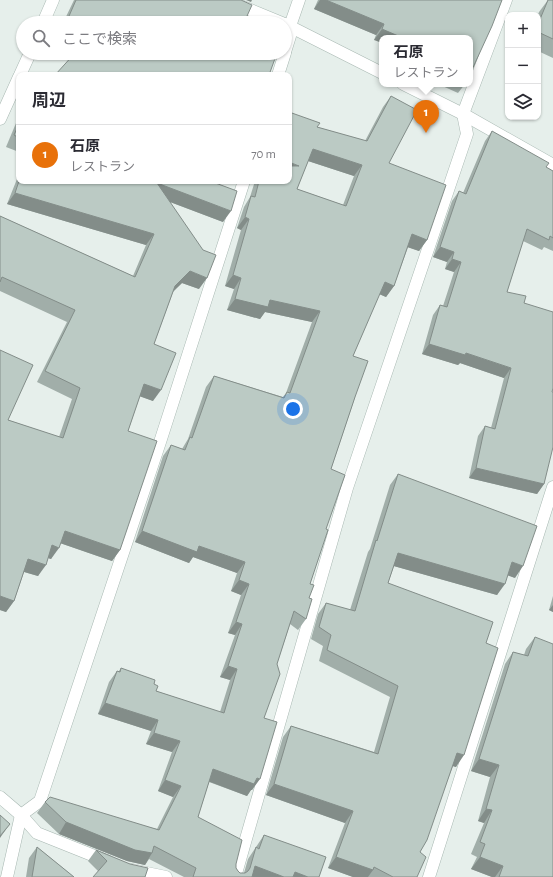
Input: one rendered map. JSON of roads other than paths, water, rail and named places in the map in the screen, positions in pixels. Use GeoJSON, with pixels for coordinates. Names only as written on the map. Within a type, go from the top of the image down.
{"type":"FeatureCollection","features":[{"type":"Feature","properties":{"kind":"street"},"geometry":{"type":"LineString","coordinates":[[46,16],[53,0]]}},
{"type":"Feature","properties":{"kind":"street"},"geometry":{"type":"LineString","coordinates":[[226,0],[264,16]]}},
{"type":"Feature","properties":{"kind":"street"},"geometry":{"type":"LineString","coordinates":[[291,16],[299,0]]}},
{"type":"Feature","properties":{"kind":"street"},"geometry":{"type":"LineString","coordinates":[[235,877],[347,488],[467,134],[463,114],[506,0]]}},
{"type":"Feature","properties":{"kind":"street"},"geometry":{"type":"LineString","coordinates":[[292,28],[379,72]]}},
{"type":"Feature","properties":{"kind":"street"},"geometry":{"type":"LineString","coordinates":[[21,72],[27,60]]}},
{"type":"Feature","properties":{"kind":"street"},"geometry":{"type":"LineString","coordinates":[[279,72],[283,60]]}},
{"type":"Feature","properties":{"kind":"street"},"geometry":{"type":"LineString","coordinates":[[0,119],[16,83]]}},
{"type":"Feature","properties":{"kind":"street"},"geometry":{"type":"LineString","coordinates":[[409,87],[463,114],[553,166]]}},
{"type":"Feature","properties":{"kind":"street"},"geometry":{"type":"LineString","coordinates":[[7,877],[21,815],[40,800],[161,439],[243,184]]}},
{"type":"Feature","properties":{"kind":"street"},"geometry":{"type":"LineString","coordinates":[[428,877],[553,487]]}},
{"type":"Feature","properties":{"kind":"street"},"geometry":{"type":"LineString","coordinates":[[0,797],[21,815],[37,834],[126,868],[166,877]]}},
{"type":"Feature","properties":{"kind":"place","name":"石原"},"geometry":{"type":"Point","coordinates":[426,133]}}]}
